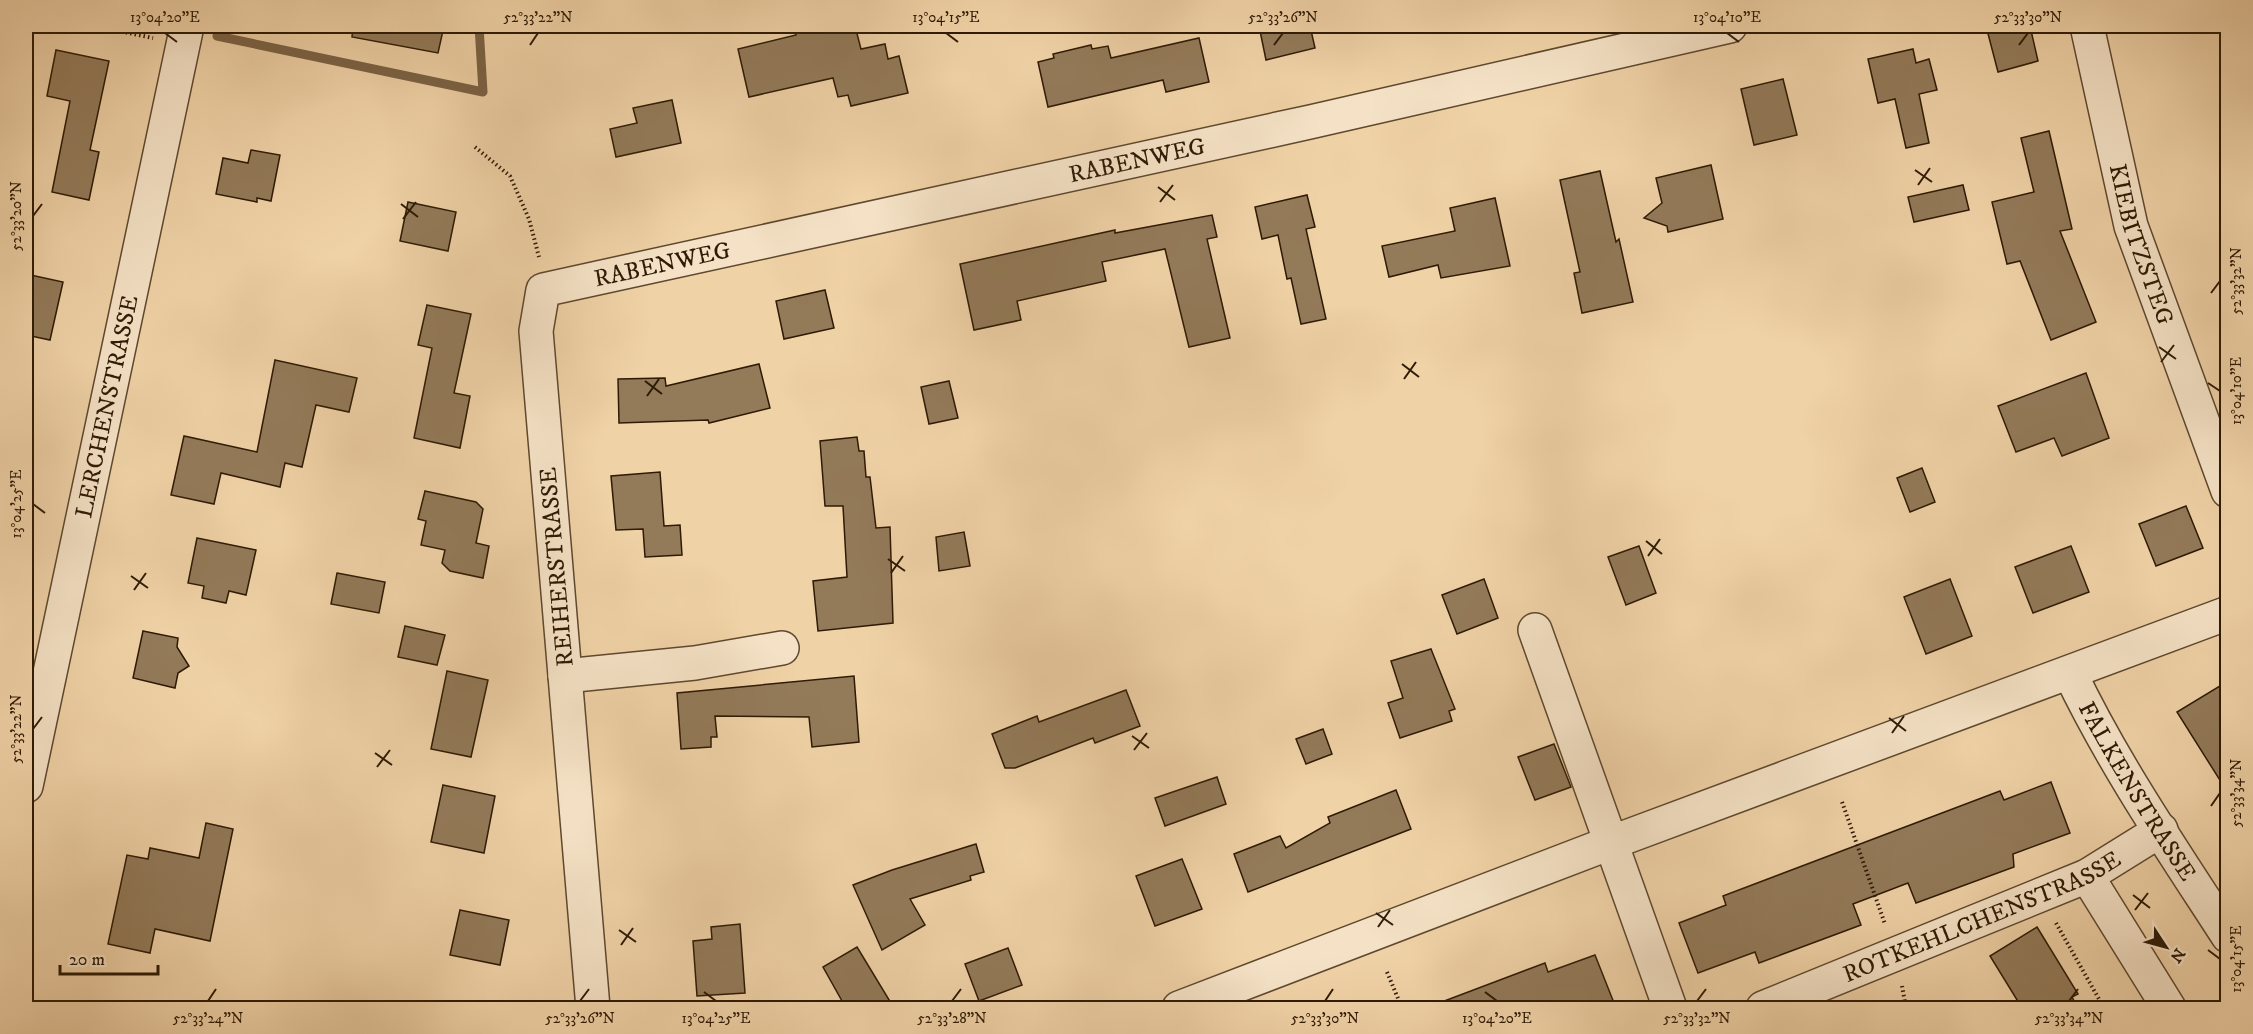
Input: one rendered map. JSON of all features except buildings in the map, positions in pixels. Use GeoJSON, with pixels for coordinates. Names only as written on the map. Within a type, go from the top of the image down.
{"type":"FeatureCollection","features":[{"type":"Feature","properties":{"kind":"street","name":"RABENWEG"},"geometry":{"type":"LineString","coordinates":[[543,290],[1310,122],[1730,26]]}},
{"type":"Feature","properties":{"kind":"street","name":"KIEBITZSTEG"},"geometry":{"type":"LineString","coordinates":[[2087,26],[2131,226],[2228,491]]}},
{"type":"Feature","properties":{"kind":"street","name":"LERCHENSTRASSE"},"geometry":{"type":"LineString","coordinates":[[26,786],[185,35]]}},
{"type":"Feature","properties":{"kind":"street","name":"REIHERSTRASSE"},"geometry":{"type":"LineString","coordinates":[[543,290],[536,331],[593,1008]]}},
{"type":"Feature","properties":{"kind":"street"},"geometry":{"type":"LineString","coordinates":[[1179,1008],[1610,843],[2228,613]]}},
{"type":"Feature","properties":{"kind":"street"},"geometry":{"type":"LineString","coordinates":[[1535,630],[1670,1008]]}},
{"type":"Feature","properties":{"kind":"street"},"geometry":{"type":"LineString","coordinates":[[566,685],[695,663],[781,658]]}},
{"type":"Feature","properties":{"kind":"street","name":"FALKENSTRASSE"},"geometry":{"type":"LineString","coordinates":[[2070,673],[2083,700],[2161,831],[2228,936]]}},
{"type":"Feature","properties":{"kind":"street","name":"ROTKEHLCHENSTRASSE"},"geometry":{"type":"LineString","coordinates":[[1763,1008],[2087,876],[2161,831]]}},
{"type":"Feature","properties":{"kind":"street"},"geometry":{"type":"LineString","coordinates":[[2087,876],[2169,1008]]}},
{"type":"Feature","properties":{"kind":"path"},"geometry":{"type":"LineString","coordinates":[[95,26],[185,35]]}},
{"type":"Feature","properties":{"kind":"path"},"geometry":{"type":"LineString","coordinates":[[476,147],[510,176],[529,219],[538,254],[543,290]]}},
{"type":"Feature","properties":{"kind":"path"},"geometry":{"type":"LineString","coordinates":[[1842,802],[1896,955],[1906,1008]]}},
{"type":"Feature","properties":{"kind":"path"},"geometry":{"type":"LineString","coordinates":[[2040,896],[2104,1008]]}},
{"type":"Feature","properties":{"kind":"path"},"geometry":{"type":"LineString","coordinates":[[1387,972],[1402,1008]]}},
{"type":"Feature","properties":{"kind":"path"},"geometry":{"type":"LineString","coordinates":[[1985,1008],[2012,1004]]}},
{"type":"Feature","properties":{"kind":"waterway"},"geometry":{"type":"LineString","coordinates":[[217,36],[483,92],[479,26]]}}]}
